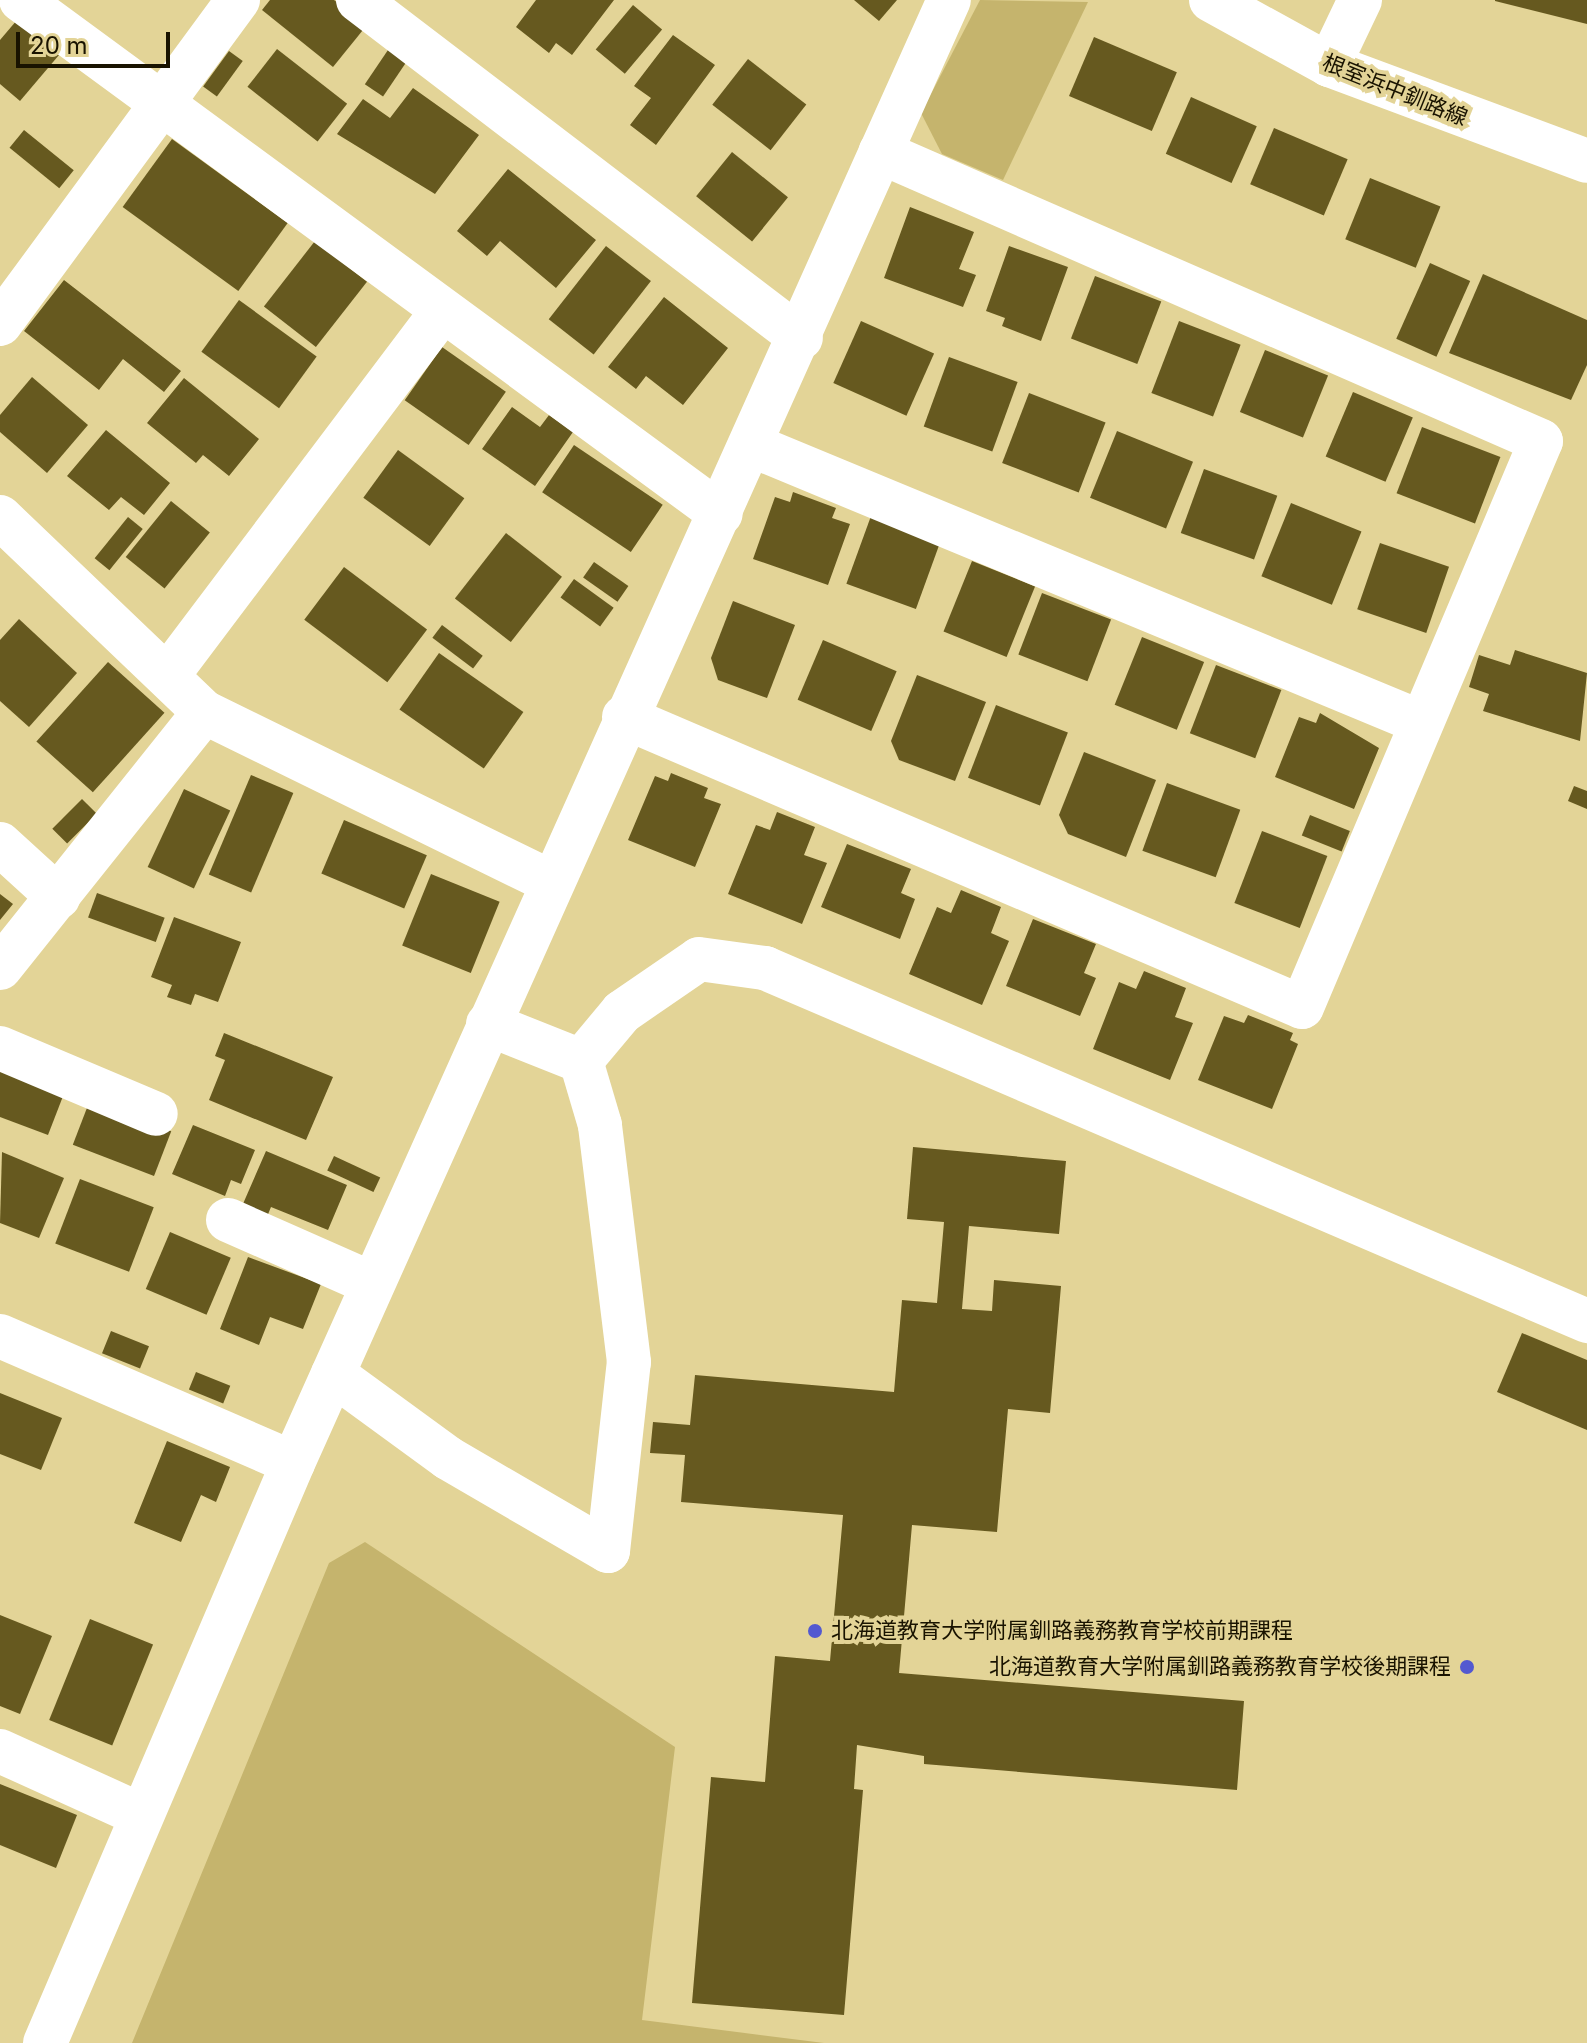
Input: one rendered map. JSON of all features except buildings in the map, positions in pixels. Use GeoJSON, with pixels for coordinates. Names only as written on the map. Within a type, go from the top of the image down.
{"type":"FeatureCollection","features":[{"type":"Feature","properties":{"kind":"street"},"geometry":{"type":"LineString","coordinates":[[21,0],[159,105],[721,514]]}},
{"type":"Feature","properties":{"kind":"street"},"geometry":{"type":"LineString","coordinates":[[0,324],[238,0]]}},
{"type":"Feature","properties":{"kind":"street"},"geometry":{"type":"LineString","coordinates":[[358,0],[801,338]]}},
{"type":"Feature","properties":{"kind":"street"},"geometry":{"type":"LineString","coordinates":[[45,2043],[139,1814],[293,1463],[624,717],[801,338],[949,0]]}},
{"type":"Feature","properties":{"kind":"street","name":"根室浜中釧路線"},"geometry":{"type":"LineString","coordinates":[[1211,0],[1329,65],[1587,161]]}},
{"type":"Feature","properties":{"kind":"street"},"geometry":{"type":"LineString","coordinates":[[1329,65],[1360,0]]}},
{"type":"Feature","properties":{"kind":"street"},"geometry":{"type":"LineString","coordinates":[[624,717],[1302,1007],[1418,721],[1541,441],[880,152]]}},
{"type":"Feature","properties":{"kind":"street"},"geometry":{"type":"LineString","coordinates":[[168,675],[442,312]]}},
{"type":"Feature","properties":{"kind":"street"},"geometry":{"type":"LineString","coordinates":[[751,445],[1418,721]]}},
{"type":"Feature","properties":{"kind":"street"},"geometry":{"type":"LineString","coordinates":[[0,517],[204,712],[551,882]]}},
{"type":"Feature","properties":{"kind":"street"},"geometry":{"type":"LineString","coordinates":[[0,968],[204,712]]}},
{"type":"Feature","properties":{"kind":"street"},"geometry":{"type":"LineString","coordinates":[[0,844],[58,897]]}},
{"type":"Feature","properties":{"kind":"street"},"geometry":{"type":"LineString","coordinates":[[581,1061],[622,1012],[699,959],[765,968],[1587,1321]]}},
{"type":"Feature","properties":{"kind":"street"},"geometry":{"type":"LineString","coordinates":[[488,1024],[581,1061]]}},
{"type":"Feature","properties":{"kind":"street"},"geometry":{"type":"LineString","coordinates":[[0,1048],[156,1114]]}},
{"type":"Feature","properties":{"kind":"street"},"geometry":{"type":"LineString","coordinates":[[333,1374],[448,1458],[608,1551],[629,1362],[600,1125],[581,1061]]}},
{"type":"Feature","properties":{"kind":"street"},"geometry":{"type":"LineString","coordinates":[[228,1220],[373,1284]]}},
{"type":"Feature","properties":{"kind":"street"},"geometry":{"type":"LineString","coordinates":[[0,1336],[293,1463]]}},
{"type":"Feature","properties":{"kind":"street"},"geometry":{"type":"LineString","coordinates":[[0,1751],[139,1814]]}},
{"type":"Feature","properties":{"kind":"shaded area"},"geometry":{"type":"Polygon","coordinates":[[[980,0],[1088,2],[1003,180],[942,154],[921,113],[980,0]]]}},
{"type":"Feature","properties":{"kind":"shaded area"},"geometry":{"type":"Polygon","coordinates":[[[365,1542],[675,1747],[642,2020],[824,2043],[132,2043],[329,1563],[365,1542]]]}},
{"type":"Feature","properties":{"kind":"place","name":"北海道教育大学附属釧路義務教育学校前期課程"},"geometry":{"type":"Point","coordinates":[815,1631]}},
{"type":"Feature","properties":{"kind":"place","name":"北海道教育大学附属釧路義務教育学校後期課程"},"geometry":{"type":"Point","coordinates":[1467,1667]}}]}
